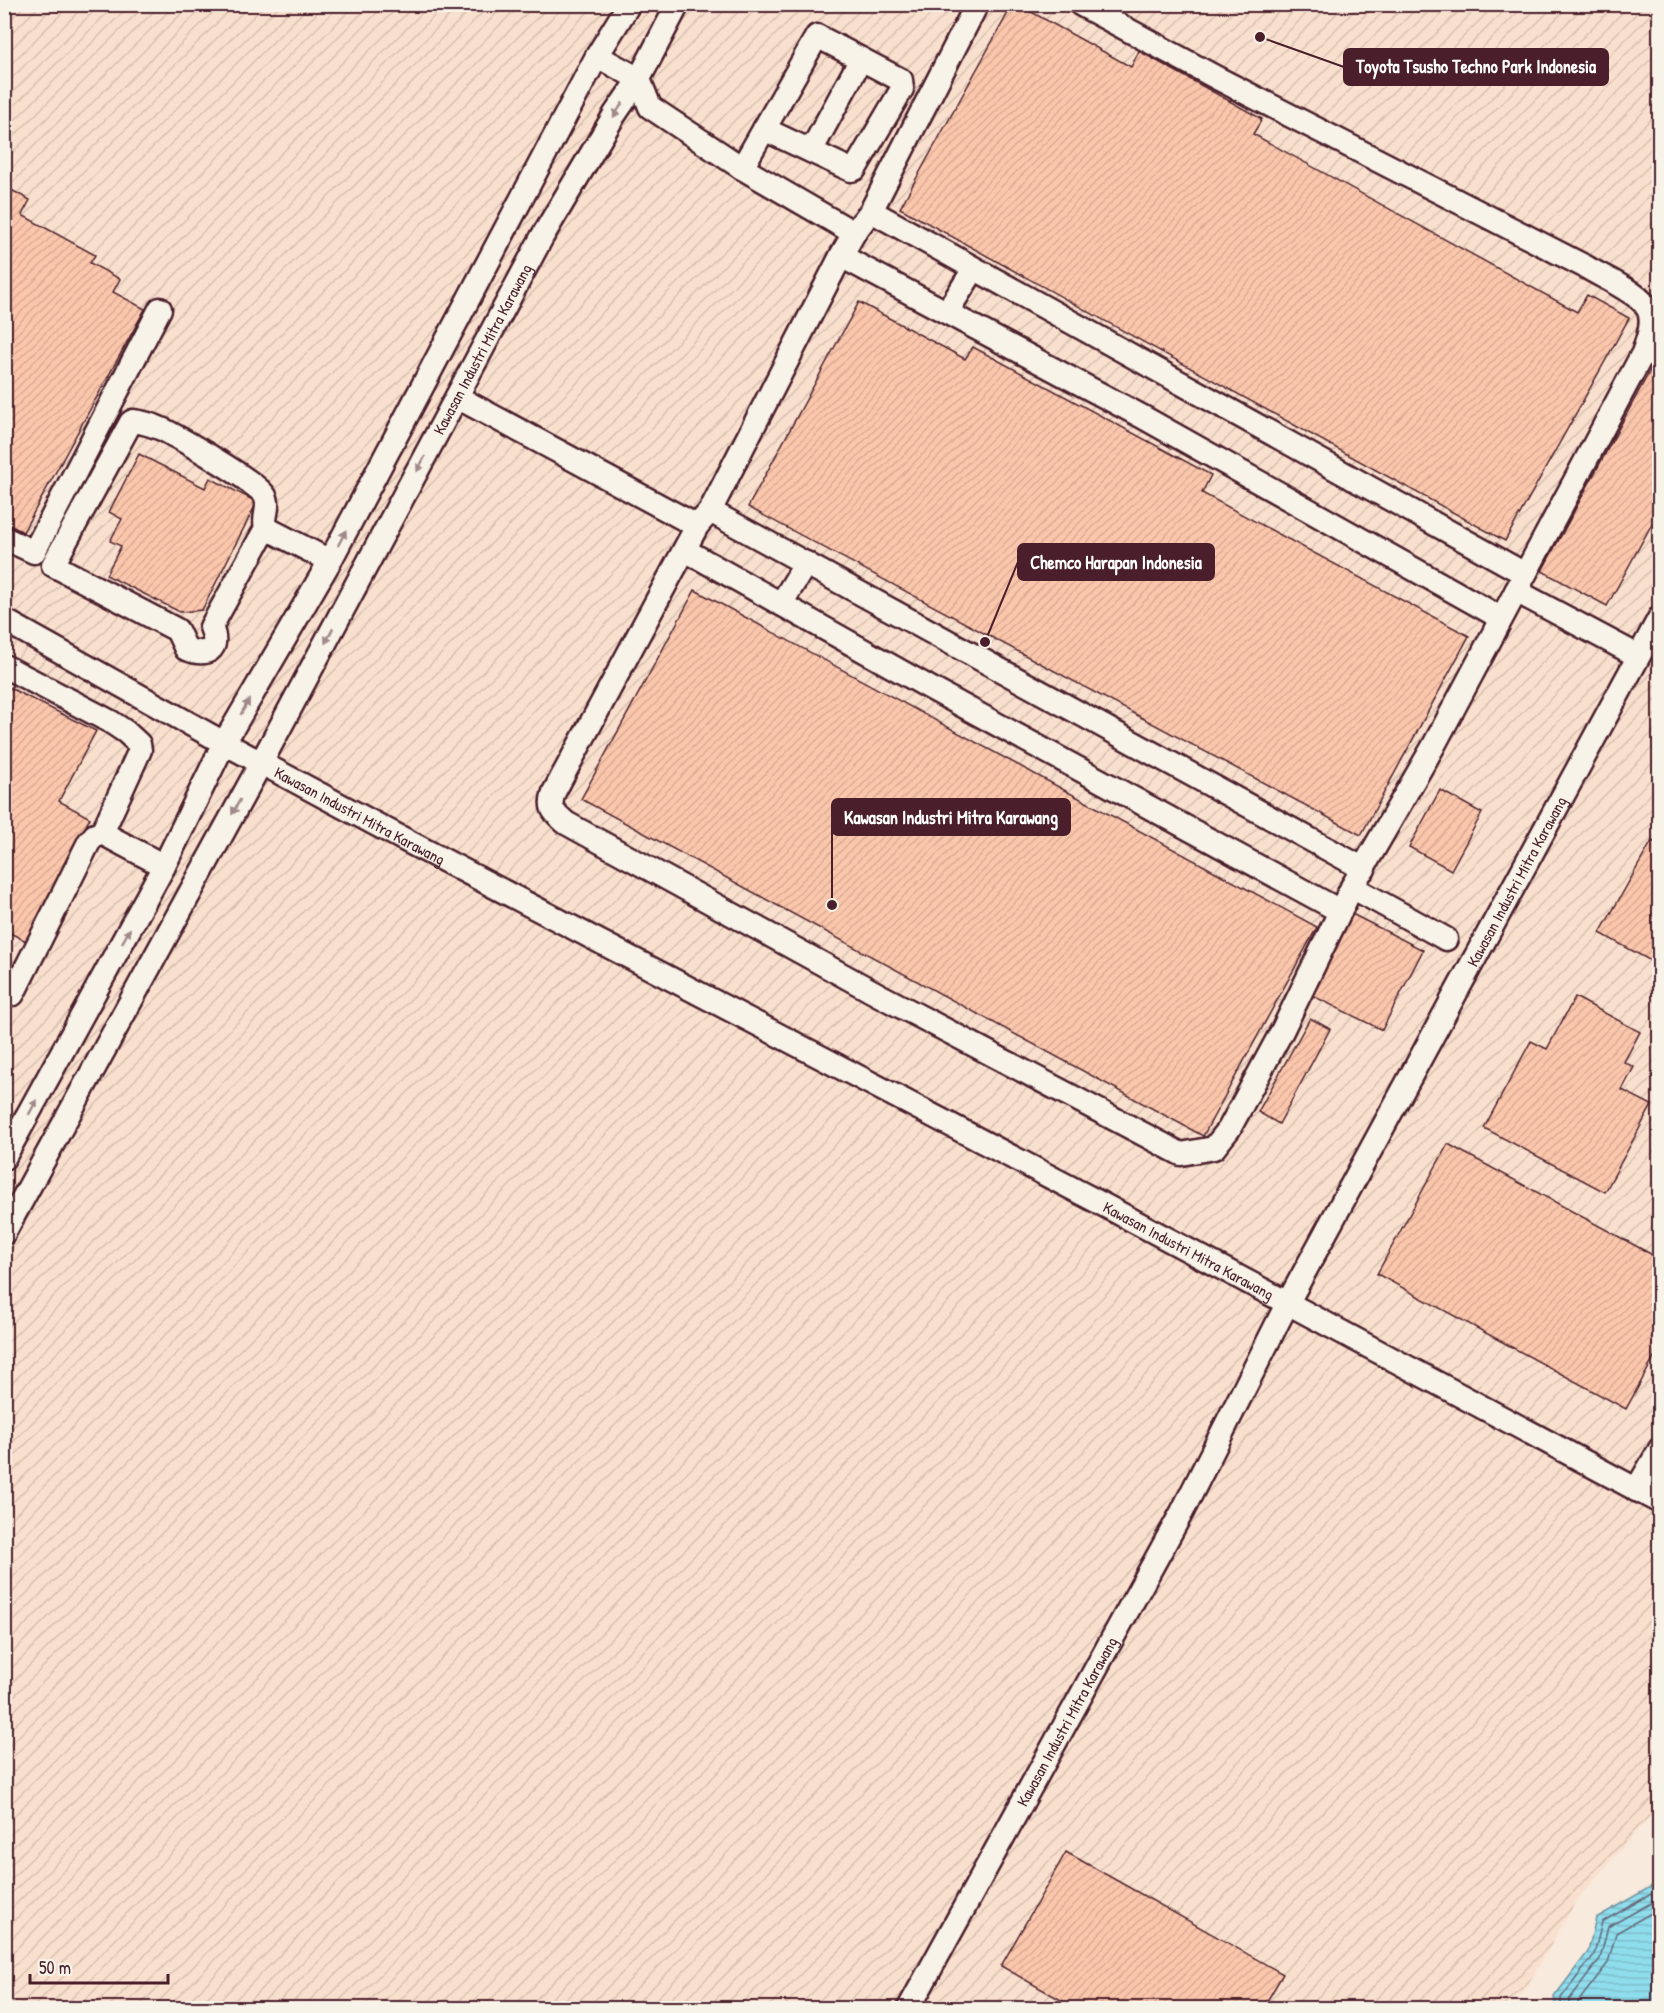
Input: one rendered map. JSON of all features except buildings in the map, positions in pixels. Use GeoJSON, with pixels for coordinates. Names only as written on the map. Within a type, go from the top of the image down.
{"type":"FeatureCollection","features":[{"type":"Feature","properties":{"kind":"street"},"geometry":{"type":"LineString","coordinates":[[4,1158],[164,866],[224,743],[330,561],[597,56],[629,4]]}},
{"type":"Feature","properties":{"kind":"street","name":"Kawasan Industri Mitra Karawang"},"geometry":{"type":"LineString","coordinates":[[4,1233],[261,763],[542,237],[615,114],[639,79],[678,4]]}},
{"type":"Feature","properties":{"kind":"street"},"geometry":{"type":"LineString","coordinates":[[977,4],[871,211],[854,233],[704,518],[550,802],[553,810],[566,823],[879,995],[1181,1154],[1214,1148],[1229,1129],[1282,1031],[1340,911],[1433,747],[1643,353],[1651,322],[1649,310],[1639,298],[1586,267],[1217,78],[1080,4]]}},
{"type":"Feature","properties":{"kind":"street"},"geometry":{"type":"LineString","coordinates":[[742,168],[764,129],[818,36],[899,78],[902,84],[902,89],[855,169],[851,170],[764,129]]}},
{"type":"Feature","properties":{"kind":"street"},"geometry":{"type":"LineString","coordinates":[[597,56],[639,79],[650,107],[742,168],[854,233]]}},
{"type":"Feature","properties":{"kind":"street"},"geometry":{"type":"LineString","coordinates":[[811,151],[861,59]]}},
{"type":"Feature","properties":{"kind":"street"},"geometry":{"type":"LineString","coordinates":[[871,211],[1521,583],[1638,656]]}},
{"type":"Feature","properties":{"kind":"street"},"geometry":{"type":"LineString","coordinates":[[842,256],[1141,416],[1501,618]]}},
{"type":"Feature","properties":{"kind":"street"},"geometry":{"type":"LineString","coordinates":[[947,312],[974,269]]}},
{"type":"Feature","properties":{"kind":"street"},"geometry":{"type":"LineString","coordinates":[[4,538],[34,552],[160,309]]}},
{"type":"Feature","properties":{"kind":"street"},"geometry":{"type":"LineString","coordinates":[[457,397],[704,518],[806,563],[1358,878],[1446,939]]}},
{"type":"Feature","properties":{"kind":"street"},"geometry":{"type":"LineString","coordinates":[[266,528],[211,627],[215,642],[212,649],[205,654],[186,649],[177,630],[53,565],[133,421],[162,429],[229,468],[264,493],[267,502],[264,522],[266,528],[330,561]]}},
{"type":"Feature","properties":{"kind":"street"},"geometry":{"type":"LineString","coordinates":[[685,550],[932,689],[1340,911]]}},
{"type":"Feature","properties":{"kind":"street"},"geometry":{"type":"LineString","coordinates":[[781,604],[806,563]]}},
{"type":"Feature","properties":{"kind":"street","name":"Kawasan Industri Mitra Karawang"},"geometry":{"type":"LineString","coordinates":[[909,2008],[1182,1512],[1287,1304],[1659,617]]}},
{"type":"Feature","properties":{"kind":"street"},"geometry":{"type":"LineString","coordinates":[[4,621],[261,763]]}},
{"type":"Feature","properties":{"kind":"street"},"geometry":{"type":"LineString","coordinates":[[4,666],[111,722],[139,744],[140,750],[102,833]]}},
{"type":"Feature","properties":{"kind":"street","name":"Kawasan Industri Mitra Karawang"},"geometry":{"type":"LineString","coordinates":[[261,763],[1100,1203],[1659,1502]]}},
{"type":"Feature","properties":{"kind":"street"},"geometry":{"type":"LineString","coordinates":[[13,994],[89,842],[95,835],[102,833],[164,866]]}},
{"type":"Feature","properties":{"kind":"street"},"geometry":{"type":"LineString","coordinates":[[1636,1490],[1659,1449]]}},
{"type":"Feature","properties":{"kind":"shaded area"},"geometry":{"type":"Polygon","coordinates":[[[5,5],[1659,5],[1659,1806],[1578,1898],[1523,1993],[1503,2008],[5,2008],[5,5]]]}},
{"type":"Feature","properties":{"kind":"water"},"geometry":{"type":"Polygon","coordinates":[[[1659,1882],[1659,2008],[1556,2008],[1554,1997],[1588,1952],[1596,1918],[1659,1882]]]}},
{"type":"Feature","properties":{"kind":"place","name":"Toyota Tsusho Techno Park Indonesia"},"geometry":{"type":"Point","coordinates":[1260,37]}},
{"type":"Feature","properties":{"kind":"place","name":"Chemco Harapan Indonesia"},"geometry":{"type":"Point","coordinates":[985,642]}},
{"type":"Feature","properties":{"kind":"place","name":"Kawasan Industri Mitra Karawang"},"geometry":{"type":"Point","coordinates":[832,905]}}]}
